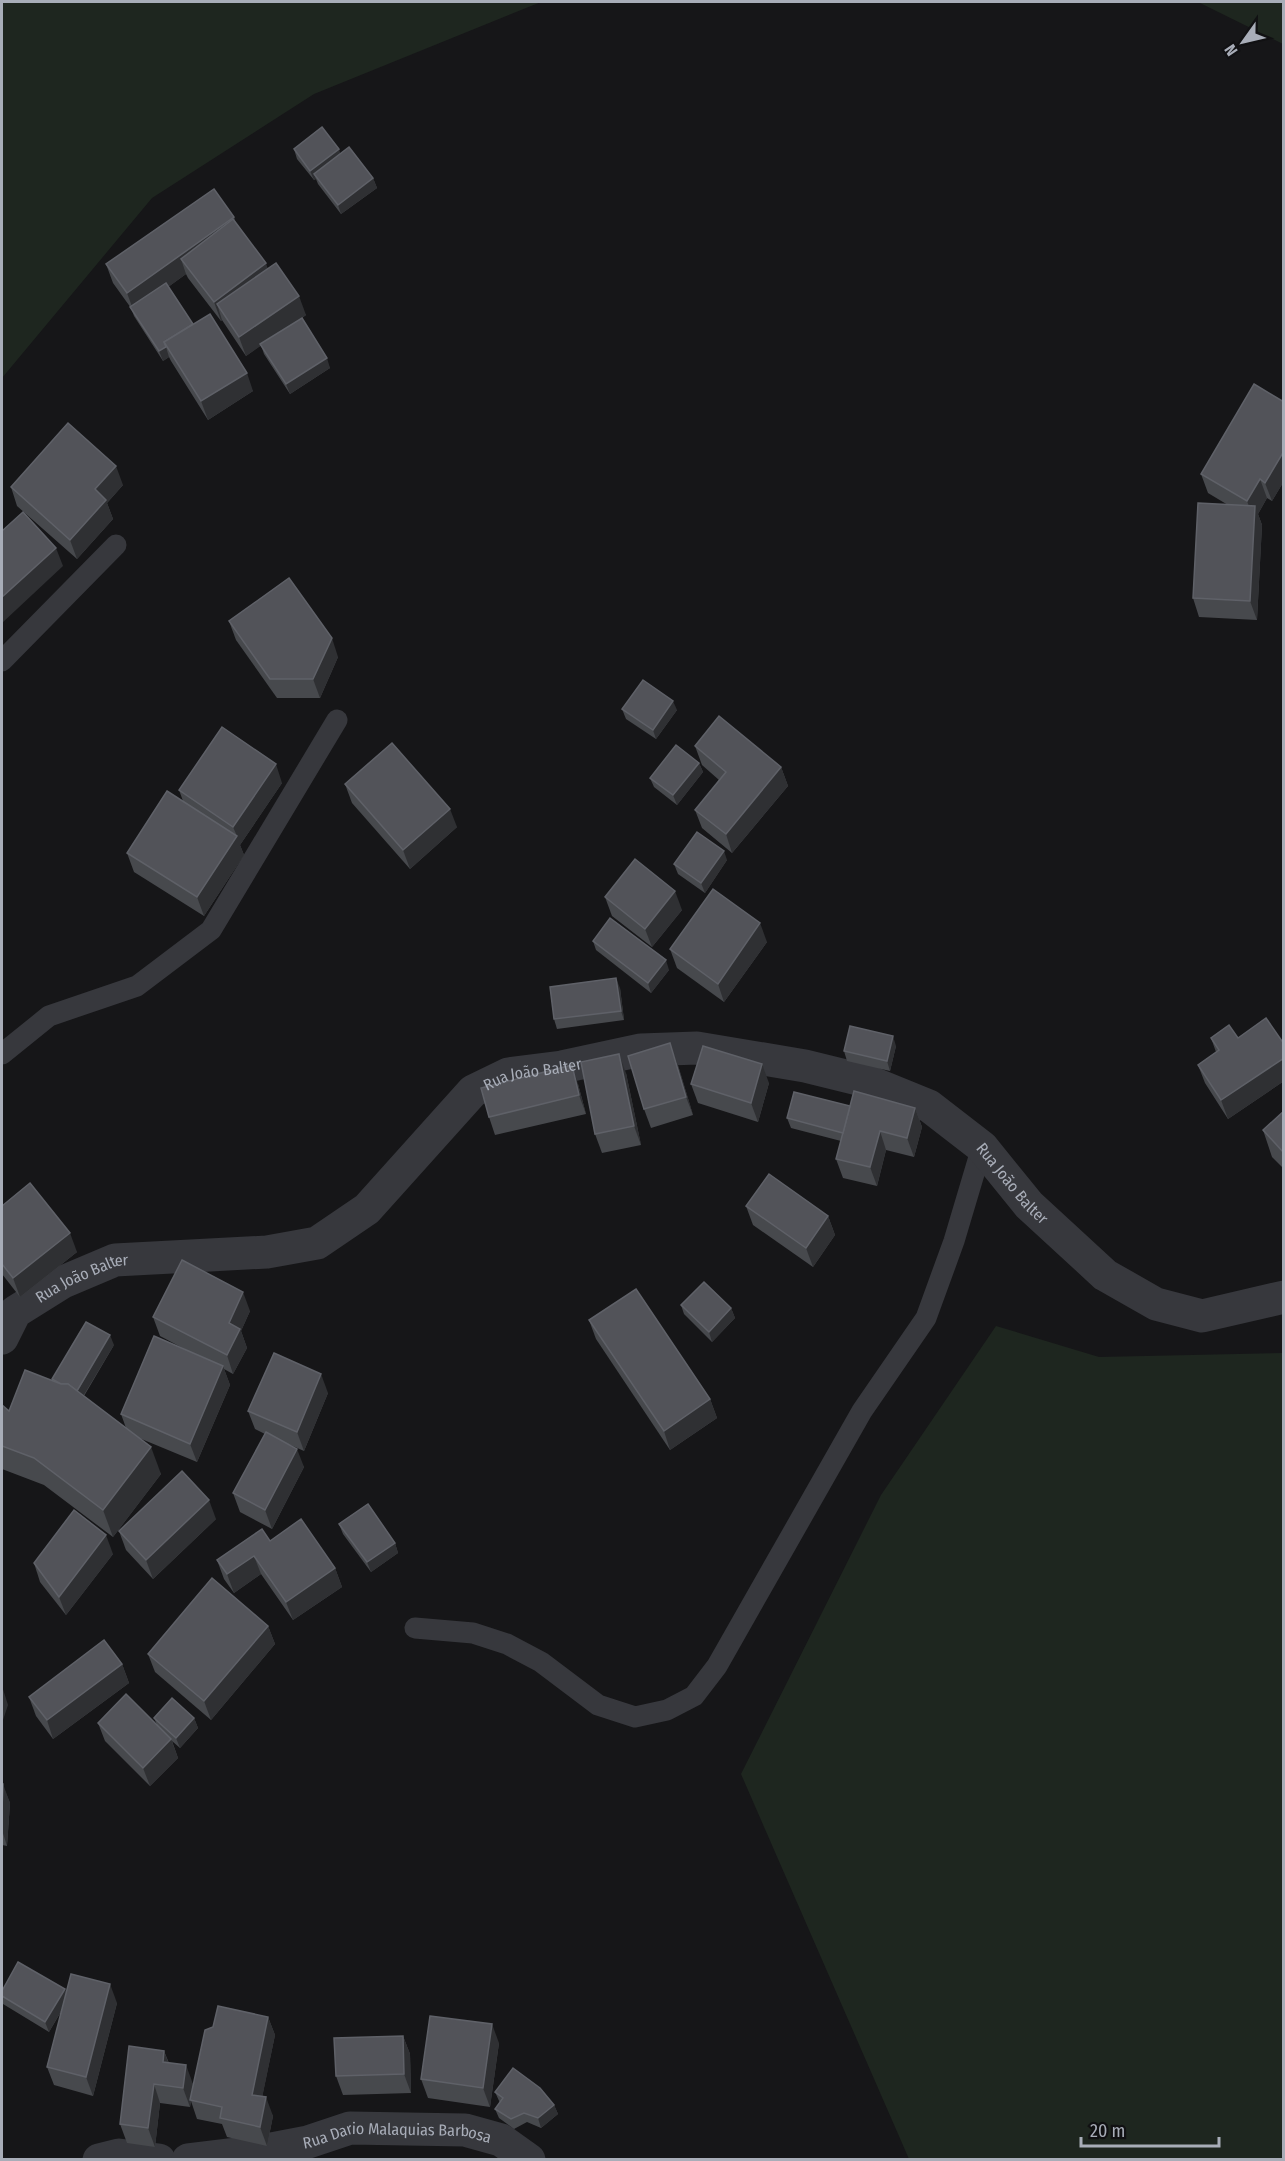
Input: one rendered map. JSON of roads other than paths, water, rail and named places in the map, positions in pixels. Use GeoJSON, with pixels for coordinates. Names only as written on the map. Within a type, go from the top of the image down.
{"type":"FeatureCollection","features":[{"type":"Feature","properties":{"kind":"street","name":"Rua João Balter"},"geometry":{"type":"LineString","coordinates":[[2,1338],[15,1312],[63,1282],[115,1260],[267,1252],[317,1243],[367,1209],[473,1091],[508,1074],[562,1067],[641,1050],[697,1048],[805,1066],[870,1082],[929,1106],[982,1147],[1029,1205],[1097,1268],[1156,1304],[1202,1316],[1284,1297]]}},
{"type":"Feature","properties":{"kind":"street","name":"Rua Dario Malaquias Barbosa"},"geometry":{"type":"LineString","coordinates":[[188,2160],[261,2151],[308,2142],[350,2128],[465,2130],[501,2140],[529,2160]]}},
{"type":"Feature","properties":{"kind":"street"},"geometry":{"type":"LineString","coordinates":[[99,2160],[119,2155],[159,2160]]}},
{"type":"Feature","properties":{"kind":"lane"},"geometry":{"type":"LineString","coordinates":[[2,661],[116,545]]}},
{"type":"Feature","properties":{"kind":"lane"},"geometry":{"type":"LineString","coordinates":[[2,1054],[49,1016],[137,986],[211,930],[337,720]]}},
{"type":"Feature","properties":{"kind":"lane"},"geometry":{"type":"LineString","coordinates":[[415,1628],[472,1633],[507,1644],[541,1662],[598,1705],[635,1717],[668,1710],[694,1696],[717,1666],[862,1411],[926,1318],[954,1241],[982,1147]]}}]}
